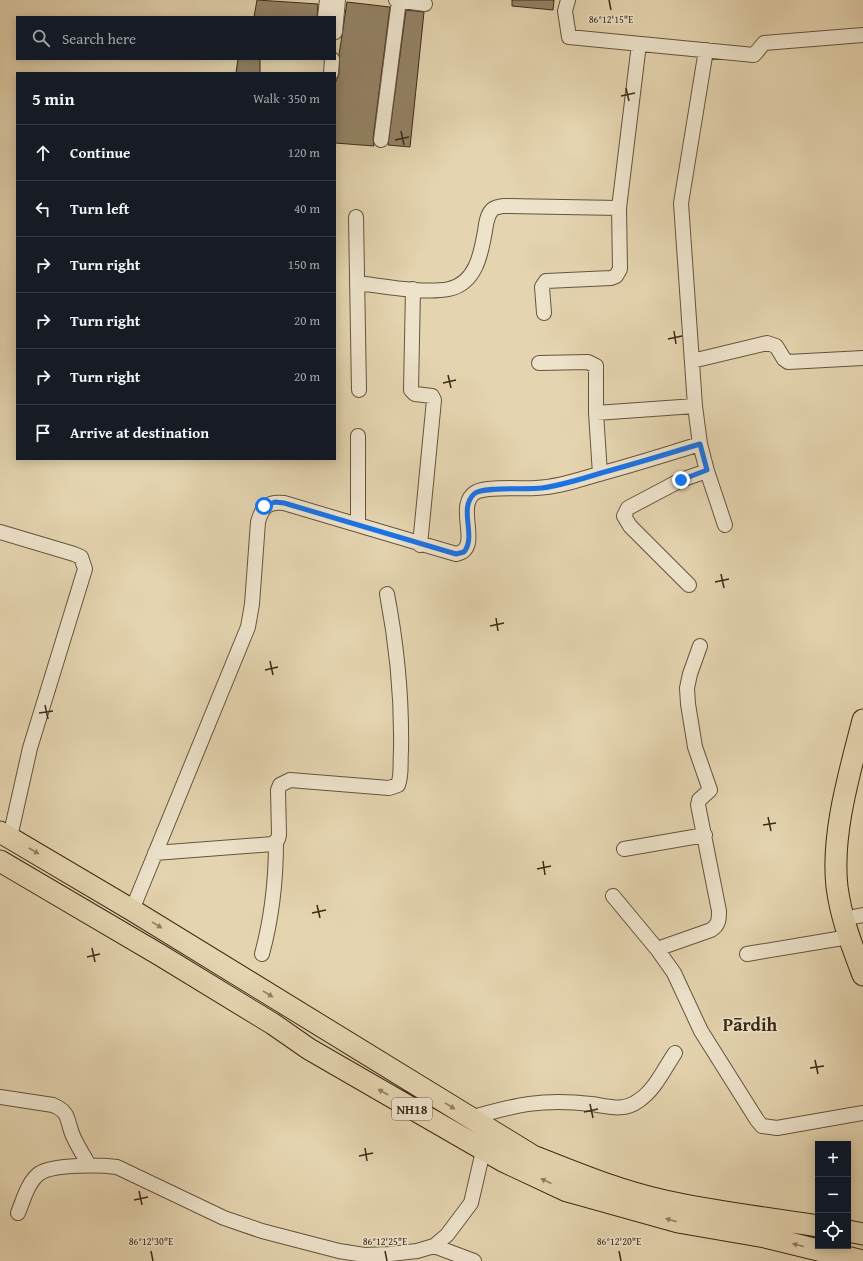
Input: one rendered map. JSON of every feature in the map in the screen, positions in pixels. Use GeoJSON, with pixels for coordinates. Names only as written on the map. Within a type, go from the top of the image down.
{"type":"FeatureCollection","features":[{"type":"Feature","properties":{"kind":"highway"},"geometry":{"type":"LineString","coordinates":[[863,720],[842,811],[836,862],[841,909],[856,941],[863,975]]}},
{"type":"Feature","properties":{"kind":"highway"},"geometry":{"type":"LineString","coordinates":[[856,941],[858,916],[847,891],[847,858],[851,820],[863,762]]}},
{"type":"Feature","properties":{"kind":"highway","name":"NH18"},"geometry":{"type":"LineString","coordinates":[[5,834],[132,910],[533,1156],[582,1176],[626,1191],[665,1201],[815,1226]]}},
{"type":"Feature","properties":{"kind":"highway","name":"NH18"},"geometry":{"type":"LineString","coordinates":[[0,861],[160,955],[273,1024],[309,1049],[483,1151],[567,1191],[678,1222],[765,1237],[863,1261]]}},
{"type":"Feature","properties":{"kind":"highway"},"geometry":{"type":"LineString","coordinates":[[309,1049],[324,1028]]}},
{"type":"Feature","properties":{"kind":"highway"},"geometry":{"type":"LineString","coordinates":[[851,1232],[863,1234]]}},
{"type":"Feature","properties":{"kind":"street"},"geometry":{"type":"LineString","coordinates":[[325,16],[327,0]]}},
{"type":"Feature","properties":{"kind":"street"},"geometry":{"type":"LineString","coordinates":[[336,21],[338,0]]}},
{"type":"Feature","properties":{"kind":"street"},"geometry":{"type":"LineString","coordinates":[[381,140],[397,0],[425,4]]}},
{"type":"Feature","properties":{"kind":"street"},"geometry":{"type":"LineString","coordinates":[[566,6],[569,37],[639,44],[754,54],[764,43],[863,35]]}},
{"type":"Feature","properties":{"kind":"street"},"geometry":{"type":"LineString","coordinates":[[544,313],[542,286],[546,280],[611,278],[618,273],[620,269],[619,208],[639,44]]}},
{"type":"Feature","properties":{"kind":"street"},"geometry":{"type":"LineString","coordinates":[[706,50],[681,203],[695,406],[700,444],[725,525]]}},
{"type":"Feature","properties":{"kind":"street"},"geometry":{"type":"LineString","coordinates":[[331,72],[332,60]]}},
{"type":"Feature","properties":{"kind":"street"},"geometry":{"type":"LineString","coordinates":[[357,283],[413,289],[450,289],[467,280],[477,264],[481,253],[490,211],[495,208],[503,206],[619,208]]}},
{"type":"Feature","properties":{"kind":"street"},"geometry":{"type":"LineString","coordinates":[[356,217],[359,390]]}},
{"type":"Feature","properties":{"kind":"street"},"geometry":{"type":"LineString","coordinates":[[413,289],[411,390],[415,394],[432,396],[434,400],[420,545]]}},
{"type":"Feature","properties":{"kind":"street"},"geometry":{"type":"LineString","coordinates":[[692,361],[767,343],[776,346],[784,359],[788,362],[863,358]]}},
{"type":"Feature","properties":{"kind":"street"},"geometry":{"type":"LineString","coordinates":[[539,363],[593,363],[597,371],[596,413],[600,474]]}},
{"type":"Feature","properties":{"kind":"street"},"geometry":{"type":"LineString","coordinates":[[596,413],[695,406]]}},
{"type":"Feature","properties":{"kind":"street"},"geometry":{"type":"LineString","coordinates":[[358,436],[358,525]]}},
{"type":"Feature","properties":{"kind":"street"},"geometry":{"type":"LineString","coordinates":[[132,910],[248,627],[252,604],[258,522],[260,512],[268,503],[284,503],[450,554],[464,552],[468,542],[467,507],[473,495],[477,492],[484,489],[516,490],[543,488],[600,474],[700,444]]}},
{"type":"Feature","properties":{"kind":"street"},"geometry":{"type":"LineString","coordinates":[[689,585],[630,526],[624,516],[628,508],[681,480],[707,470]]}},
{"type":"Feature","properties":{"kind":"street"},"geometry":{"type":"LineString","coordinates":[[0,532],[81,557],[85,569],[5,834]]}},
{"type":"Feature","properties":{"kind":"street"},"geometry":{"type":"LineString","coordinates":[[262,954],[268,931],[274,890],[276,842],[279,835],[277,798],[280,785],[290,780],[389,788],[398,785],[401,728],[400,680],[397,646],[387,594]]}},
{"type":"Feature","properties":{"kind":"street"},"geometry":{"type":"LineString","coordinates":[[657,949],[712,930],[716,926],[719,911],[698,802],[710,790],[694,747],[688,704],[687,688],[690,674],[700,646]]}},
{"type":"Feature","properties":{"kind":"street"},"geometry":{"type":"LineString","coordinates":[[624,849],[705,835]]}},
{"type":"Feature","properties":{"kind":"street"},"geometry":{"type":"LineString","coordinates":[[155,853],[265,846],[276,842]]}},
{"type":"Feature","properties":{"kind":"street"},"geometry":{"type":"LineString","coordinates":[[613,896],[657,949],[674,973],[701,1031],[762,1126],[777,1128],[863,1113]]}},
{"type":"Feature","properties":{"kind":"street"},"geometry":{"type":"LineString","coordinates":[[747,954],[856,941]]}},
{"type":"Feature","properties":{"kind":"street"},"geometry":{"type":"LineString","coordinates":[[470,1118],[519,1104],[544,1101],[589,1104],[621,1109],[637,1102],[650,1092],[675,1053]]}},
{"type":"Feature","properties":{"kind":"street"},"geometry":{"type":"LineString","coordinates":[[0,1097],[53,1105],[61,1108],[67,1115],[73,1137],[89,1166]]}},
{"type":"Feature","properties":{"kind":"street"},"geometry":{"type":"LineString","coordinates":[[18,1213],[30,1185],[40,1173],[53,1169],[102,1165],[117,1167],[224,1218],[262,1231],[338,1251],[390,1257],[434,1246],[447,1235],[471,1203],[483,1151]]}},
{"type":"Feature","properties":{"kind":"street"},"geometry":{"type":"LineString","coordinates":[[434,1246],[474,1261]]}},
{"type":"Feature","properties":{"kind":"building"},"geometry":{"type":"Polygon","coordinates":[[[257,0],[318,4],[317,16],[254,16],[257,0]]]}},
{"type":"Feature","properties":{"kind":"building"},"geometry":{"type":"Polygon","coordinates":[[[512,0],[554,0],[553,10],[512,6],[512,0]]]}},
{"type":"Feature","properties":{"kind":"building"},"geometry":{"type":"Polygon","coordinates":[[[347,2],[390,7],[373,139],[374,146],[336,143],[336,82],[339,74],[339,55],[347,2]]]}},
{"type":"Feature","properties":{"kind":"building"},"geometry":{"type":"Polygon","coordinates":[[[406,10],[424,12],[410,147],[388,145],[406,10]]]}},
{"type":"Feature","properties":{"kind":"building"},"geometry":{"type":"Polygon","coordinates":[[[238,60],[260,60],[260,72],[236,72],[238,60]]]}},
{"type":"Feature","properties":{"kind":"district","name":"Pārdih"},"geometry":{"type":"Point","coordinates":[750,1025]}},
{"type":"Feature","properties":{"kind":"route"},"geometry":{"type":"LineString","coordinates":[[264,506],[268,503],[284,503],[450,554],[459,554],[464,552],[467,548],[467,507],[469,500],[477,492],[484,489],[516,490],[543,488],[571,482],[700,444],[707,470],[681,480]]}}]}
